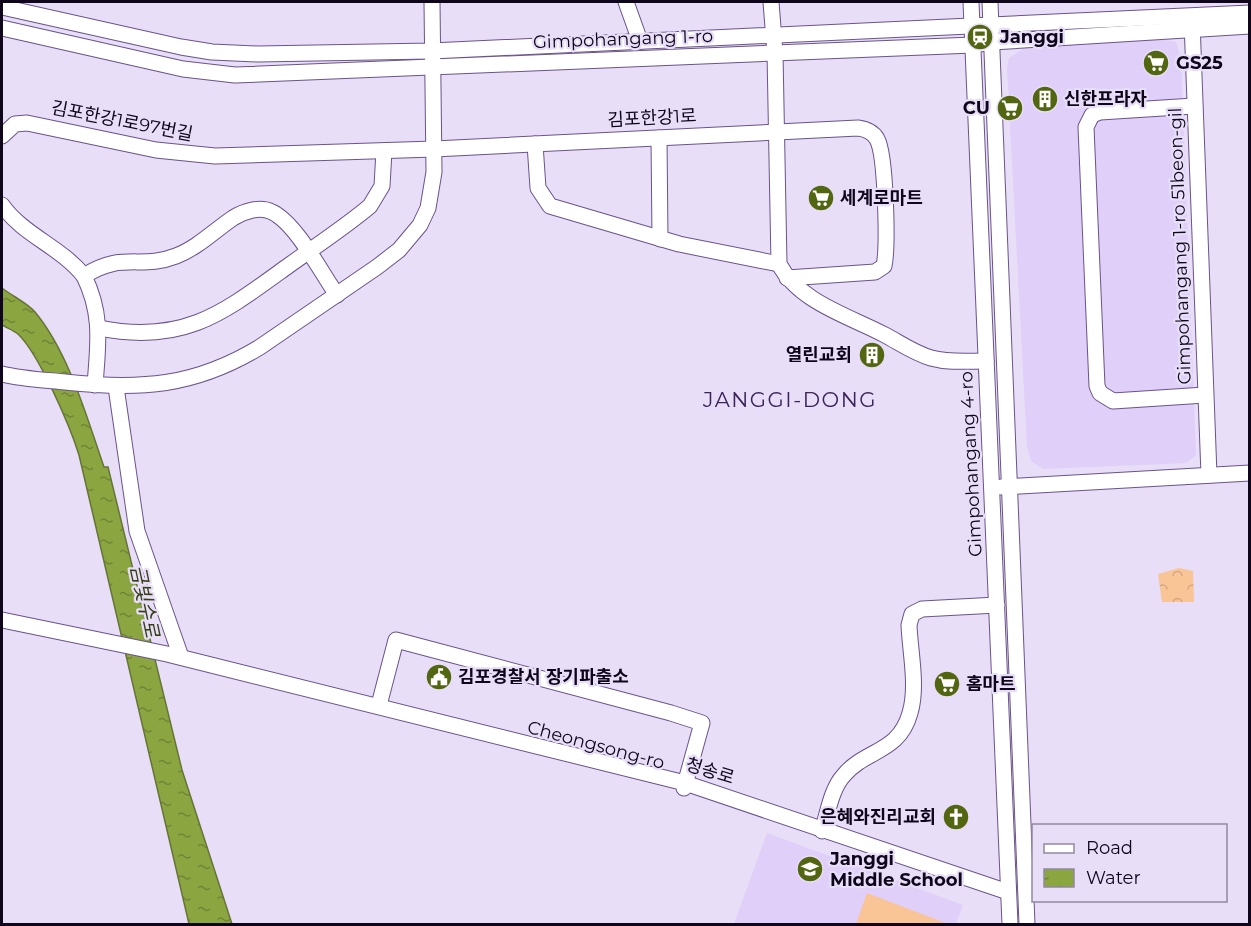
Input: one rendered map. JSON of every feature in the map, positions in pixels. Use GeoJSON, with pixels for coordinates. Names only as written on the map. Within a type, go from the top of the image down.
{"type":"FeatureCollection","features":[{"type":"Feature","properties":{"kind":"street"},"geometry":{"type":"LineString","coordinates":[[6,375],[116,387],[174,383],[217,369],[260,347],[399,250],[420,225],[432,191],[434,150],[432,2]]}},
{"type":"Feature","properties":{"kind":"street"},"geometry":{"type":"LineString","coordinates":[[626,2],[640,41]]}},
{"type":"Feature","properties":{"kind":"street"},"geometry":{"type":"LineString","coordinates":[[771,2],[775,53],[779,264],[787,278],[822,304],[920,355],[942,361],[986,361]]}},
{"type":"Feature","properties":{"kind":"street","name":"Gimpohangang 4-ro"},"geometry":{"type":"LineString","coordinates":[[971,2],[1010,924]]}},
{"type":"Feature","properties":{"kind":"street","name":"Gimpohangang 4-ro"},"geometry":{"type":"LineString","coordinates":[[990,2],[1027,924]]}},
{"type":"Feature","properties":{"kind":"street","name":"Gimpohangang 1-ro"},"geometry":{"type":"LineString","coordinates":[[4,8],[110,33],[212,52],[431,58],[775,53],[973,45],[1192,23],[1250,13]]}},
{"type":"Feature","properties":{"kind":"street","name":"Gimpohangang 1-ro"},"geometry":{"type":"LineString","coordinates":[[3,28],[212,73],[236,75],[640,41],[972,24],[1192,23],[1250,26]]}},
{"type":"Feature","properties":{"kind":"street","name":"Gimpohangang 1-ro 51beon-gil"},"geometry":{"type":"LineString","coordinates":[[1192,23],[1204,395],[1209,475]]}},
{"type":"Feature","properties":{"kind":"street"},"geometry":{"type":"LineString","coordinates":[[1194,106],[1100,112],[1092,115],[1086,127],[1097,386],[1100,393],[1113,401],[1204,395]]}},
{"type":"Feature","properties":{"kind":"street","name":"김포한강1로97번길"},"geometry":{"type":"LineString","coordinates":[[2,136],[15,124],[27,123],[182,155],[434,150]]}},
{"type":"Feature","properties":{"kind":"street","name":"김포한강1로"},"geometry":{"type":"LineString","coordinates":[[434,150],[776,131],[858,128],[869,131],[880,145],[884,193],[885,260],[880,270],[787,278]]}},
{"type":"Feature","properties":{"kind":"street"},"geometry":{"type":"LineString","coordinates":[[659,138],[660,239]]}},
{"type":"Feature","properties":{"kind":"street"},"geometry":{"type":"LineString","coordinates":[[535,144],[538,188],[550,206],[660,239],[779,264]]}},
{"type":"Feature","properties":{"kind":"street"},"geometry":{"type":"LineString","coordinates":[[99,328],[137,334],[193,325],[233,305],[361,213],[377,197],[384,172],[384,151]]}},
{"type":"Feature","properties":{"kind":"street"},"geometry":{"type":"LineString","coordinates":[[2,205],[20,225],[69,259],[84,276],[97,310],[99,328],[92,385]]}},
{"type":"Feature","properties":{"kind":"street"},"geometry":{"type":"LineString","coordinates":[[84,276],[110,262],[154,261],[176,256],[234,218],[254,210],[273,212],[280,218],[308,252],[337,295]]}},
{"type":"Feature","properties":{"kind":"street"},"geometry":{"type":"LineString","coordinates":[[116,387],[137,531],[174,655]]}},
{"type":"Feature","properties":{"kind":"street"},"geometry":{"type":"LineString","coordinates":[[992,487],[1250,473]]}},
{"type":"Feature","properties":{"kind":"street"},"geometry":{"type":"LineString","coordinates":[[822,829],[834,793],[844,775],[894,741],[910,715],[912,696],[909,625],[912,614],[922,609],[997,605]]}},
{"type":"Feature","properties":{"kind":"street","name":"Cheongsong-ro"},"geometry":{"type":"LineString","coordinates":[[2,620],[174,655],[379,705],[418,720],[684,786],[822,829],[982,890],[1008,891]]}},
{"type":"Feature","properties":{"kind":"street"},"geometry":{"type":"LineString","coordinates":[[379,705],[396,640],[702,723],[684,786]]}},
{"type":"Feature","properties":{"kind":"street"},"geometry":{"type":"LineString","coordinates":[[1008,891],[1025,892]]}},
{"type":"Feature","properties":{"kind":"shaded area"},"geometry":{"type":"Polygon","coordinates":[[[1159,39],[1176,42],[1181,58],[1196,455],[1186,463],[1043,469],[1031,461],[1027,446],[1007,68],[1009,58],[1024,48],[1159,39]]]}},
{"type":"Feature","properties":{"kind":"shaded area","name":"Janggi Middle School"},"geometry":{"type":"Polygon","coordinates":[[[767,833],[963,905],[956,924],[734,924],[767,833]]]}},
{"type":"Feature","properties":{"kind":"green space"},"geometry":{"type":"Polygon","coordinates":[[[1179,568],[1193,571],[1194,602],[1162,602],[1158,574],[1179,568]]]}},
{"type":"Feature","properties":{"kind":"green space"},"geometry":{"type":"Polygon","coordinates":[[[867,893],[948,924],[856,924],[867,893]]]}},
{"type":"Feature","properties":{"kind":"water"},"geometry":{"type":"Polygon","coordinates":[[[2,288],[31,308],[47,328],[76,386],[104,467],[108,467],[182,770],[232,924],[189,924],[79,455],[61,409],[35,357],[18,334],[2,325],[2,288]]]}},
{"type":"Feature","properties":{"kind":"place","name":"Janggi"},"geometry":{"type":"Point","coordinates":[980,37]}},
{"type":"Feature","properties":{"kind":"place","name":"GS25"},"geometry":{"type":"Point","coordinates":[1156,63]}},
{"type":"Feature","properties":{"kind":"place","name":"신한프라자"},"geometry":{"type":"Point","coordinates":[1045,99]}},
{"type":"Feature","properties":{"kind":"place","name":"CU"},"geometry":{"type":"Point","coordinates":[1010,108]}},
{"type":"Feature","properties":{"kind":"place","name":"세계로마트"},"geometry":{"type":"Point","coordinates":[821,198]}},
{"type":"Feature","properties":{"kind":"place","name":"열린교회"},"geometry":{"type":"Point","coordinates":[872,355]}},
{"type":"Feature","properties":{"kind":"place","name":"김포경찰서 장기파출소"},"geometry":{"type":"Point","coordinates":[439,677]}},
{"type":"Feature","properties":{"kind":"place","name":"홈마트"},"geometry":{"type":"Point","coordinates":[947,684]}},
{"type":"Feature","properties":{"kind":"place","name":"은혜와진리교회"},"geometry":{"type":"Point","coordinates":[956,817]}},
{"type":"Feature","properties":{"kind":"place","name":"Janggi Middle School"},"geometry":{"type":"Point","coordinates":[810,869]}},
{"type":"Feature","properties":{"kind":"district","name":"JANGGI-DONG"},"geometry":{"type":"Point","coordinates":[790,399]}},
{"type":"Feature","properties":{"kind":"water label","name":"금빛수로"},"geometry":{"type":"Point","coordinates":[145,601]}}]}
